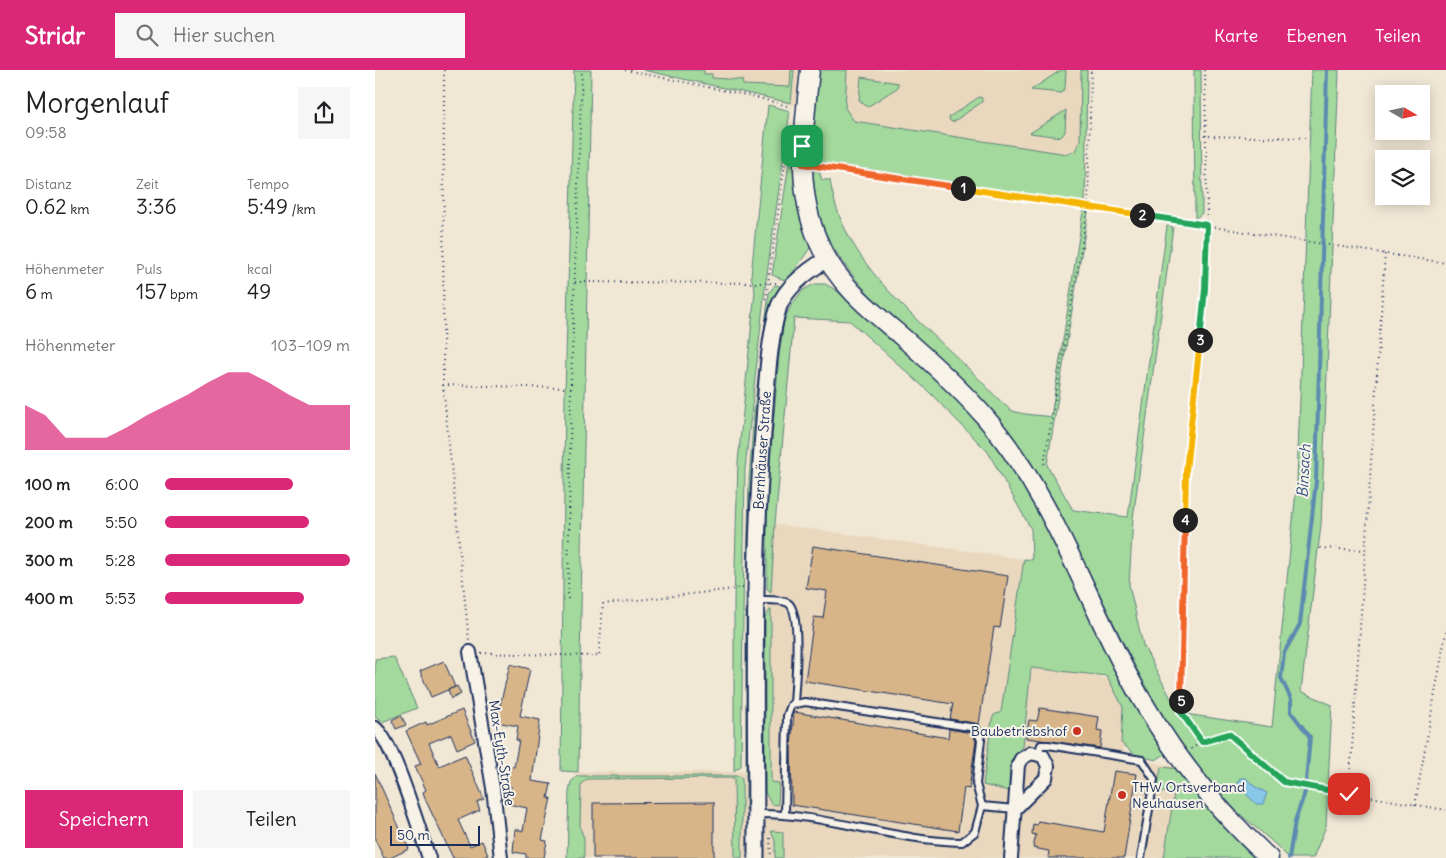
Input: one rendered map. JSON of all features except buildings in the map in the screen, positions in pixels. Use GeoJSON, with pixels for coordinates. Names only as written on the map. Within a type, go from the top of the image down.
{"type":"FeatureCollection","features":[{"type":"Feature","properties":{"kind":"main road"},"geometry":{"type":"LineString","coordinates":[[809,70],[802,164],[804,194],[810,218],[827,259],[856,296],[959,389],[1003,439],[1049,512],[1124,666],[1155,722],[1206,792],[1269,857]]}},
{"type":"Feature","properties":{"kind":"street","name":"Bernhäuser Straße"},"geometry":{"type":"LineString","coordinates":[[757,858],[757,600],[762,452],[777,315],[784,297],[790,289],[827,259]]}},
{"type":"Feature","properties":{"kind":"street","name":"Max-Eyth-Straße"},"geometry":{"type":"LineString","coordinates":[[470,652],[493,788],[501,858]]}},
{"type":"Feature","properties":{"kind":"street"},"geometry":{"type":"LineString","coordinates":[[375,728],[380,731],[390,750],[429,858]]}},
{"type":"Feature","properties":{"kind":"street"},"geometry":{"type":"LineString","coordinates":[[1011,858],[1015,809],[1019,765],[1025,755],[1038,754],[1047,760],[1049,766],[1046,778],[1015,809]]}},
{"type":"Feature","properties":{"kind":"lane"},"geometry":{"type":"LineString","coordinates":[[757,600],[787,602],[794,608],[796,623],[794,703]]}},
{"type":"Feature","properties":{"kind":"lane"},"geometry":{"type":"LineString","coordinates":[[756,814],[785,815],[882,832],[962,842],[975,832],[982,806],[976,784],[981,740],[976,728],[805,702],[794,703],[788,709],[787,721],[785,815]]}},
{"type":"Feature","properties":{"kind":"lane"},"geometry":{"type":"LineString","coordinates":[[1038,754],[1041,745],[1048,745],[1142,760],[1154,779],[1141,858]]}},
{"type":"Feature","properties":{"kind":"lane"},"geometry":{"type":"LineString","coordinates":[[982,806],[1015,809]]}},
{"type":"Feature","properties":{"kind":"path"},"geometry":{"type":"LineString","coordinates":[[444,70],[443,385],[470,652],[599,656],[603,604],[742,588]]}},
{"type":"Feature","properties":{"kind":"path"},"geometry":{"type":"LineString","coordinates":[[568,599],[582,70]]}},
{"type":"Feature","properties":{"kind":"path"},"geometry":{"type":"LineString","coordinates":[[625,70],[751,96],[805,112]]}},
{"type":"Feature","properties":{"kind":"path"},"geometry":{"type":"LineString","coordinates":[[1044,464],[1088,207],[1091,70]]}},
{"type":"Feature","properties":{"kind":"path"},"geometry":{"type":"LineString","coordinates":[[1205,70],[1207,225],[1205,289],[1186,471],[1181,712],[1202,742],[1229,734],[1284,782],[1446,810]]}},
{"type":"Feature","properties":{"kind":"path"},"geometry":{"type":"LineString","coordinates":[[1205,136],[1309,138]]}},
{"type":"Feature","properties":{"kind":"path"},"geometry":{"type":"LineString","coordinates":[[802,164],[1446,263]]}},
{"type":"Feature","properties":{"kind":"path"},"geometry":{"type":"LineString","coordinates":[[1349,794],[1385,253]]}},
{"type":"Feature","properties":{"kind":"path"},"geometry":{"type":"LineString","coordinates":[[575,282],[768,281]]}},
{"type":"Feature","properties":{"kind":"path"},"geometry":{"type":"LineString","coordinates":[[443,385],[566,388]]}},
{"type":"Feature","properties":{"kind":"path"},"geometry":{"type":"LineString","coordinates":[[1320,548],[1365,550]]}},
{"type":"Feature","properties":{"kind":"path"},"geometry":{"type":"LineString","coordinates":[[1415,805],[1446,632]]}},
{"type":"Feature","properties":{"kind":"shaded area"},"geometry":{"type":"Polygon","coordinates":[[[659,70],[1088,70],[1086,201],[809,161],[812,110],[659,70]]]}},
{"type":"Feature","properties":{"kind":"shaded area"},"geometry":{"type":"Polygon","coordinates":[[[775,524],[1032,560],[1025,662],[1128,683],[1123,757],[1179,767],[1183,858],[575,858],[578,772],[756,772],[756,731],[775,524]]]}},
{"type":"Feature","properties":{"kind":"green space"},"geometry":{"type":"Polygon","coordinates":[[[574,70],[591,70],[578,772],[561,771],[565,394],[574,70]]]}},
{"type":"Feature","properties":{"kind":"green space"},"geometry":{"type":"Polygon","coordinates":[[[643,70],[704,70],[704,74],[712,74],[712,78],[742,80],[743,85],[790,87],[791,70],[794,70],[791,103],[643,70]]]}},
{"type":"Feature","properties":{"kind":"green space"},"geometry":{"type":"Polygon","coordinates":[[[818,70],[847,70],[845,108],[854,121],[1067,154],[1075,151],[1080,140],[1081,70],[1087,70],[1085,203],[816,162],[811,152],[818,70]]]}},
{"type":"Feature","properties":{"kind":"green space"},"geometry":{"type":"Polygon","coordinates":[[[1061,70],[1066,70],[1065,88],[1061,93],[1031,90],[1061,70]]]}},
{"type":"Feature","properties":{"kind":"green space"},"geometry":{"type":"Polygon","coordinates":[[[1194,70],[1201,70],[1202,213],[1195,219],[1194,70]]]}},
{"type":"Feature","properties":{"kind":"green space"},"geometry":{"type":"Polygon","coordinates":[[[1312,70],[1339,70],[1321,525],[1301,691],[1332,705],[1326,826],[1313,858],[1289,858],[1225,800],[1192,761],[1143,681],[1061,516],[1037,472],[1021,449],[977,396],[872,298],[849,270],[830,241],[817,209],[812,173],[815,170],[819,171],[822,180],[830,180],[837,209],[849,236],[864,261],[883,285],[1003,404],[1013,411],[1027,414],[1051,417],[1083,211],[1088,212],[1047,465],[1073,510],[1128,517],[1167,226],[1173,227],[1133,518],[1129,585],[1143,645],[1177,710],[1185,714],[1272,727],[1297,481],[1312,70]]]}},
{"type":"Feature","properties":{"kind":"green space"},"geometry":{"type":"Polygon","coordinates":[[[861,77],[898,84],[897,88],[867,107],[859,100],[861,77]]]}},
{"type":"Feature","properties":{"kind":"green space"},"geometry":{"type":"Polygon","coordinates":[[[979,97],[982,98],[982,102],[953,122],[950,121],[949,117],[979,97]]]}},
{"type":"Feature","properties":{"kind":"green space"},"geometry":{"type":"Polygon","coordinates":[[[768,105],[790,111],[765,288],[745,469],[741,766],[734,771],[734,601],[738,462],[755,291],[751,276],[768,105]]]}},
{"type":"Feature","properties":{"kind":"green space"},"geometry":{"type":"Polygon","coordinates":[[[1066,110],[1065,132],[1061,137],[1030,133],[1066,110]]]}},
{"type":"Feature","properties":{"kind":"green space"},"geometry":{"type":"Polygon","coordinates":[[[796,117],[801,118],[804,226],[810,248],[787,281],[772,275],[796,117]]]}},
{"type":"Feature","properties":{"kind":"green space"},"geometry":{"type":"Polygon","coordinates":[[[815,284],[825,284],[836,290],[865,317],[940,378],[1010,458],[1168,752],[1156,760],[1136,755],[1121,743],[1123,707],[1107,676],[1031,668],[1023,747],[1011,760],[1009,791],[983,785],[992,719],[994,715],[1001,712],[1024,559],[1032,560],[1031,529],[988,452],[928,391],[850,321],[794,318],[775,524],[771,592],[767,589],[767,495],[784,320],[792,304],[803,290],[815,284]]]}},
{"type":"Feature","properties":{"kind":"green space"},"geometry":{"type":"Polygon","coordinates":[[[775,285],[780,286],[781,289],[751,579],[747,579],[749,480],[754,410],[769,293],[775,285]]]}},
{"type":"Feature","properties":{"kind":"green space"},"geometry":{"type":"Polygon","coordinates":[[[746,593],[751,594],[753,810],[746,810],[746,593]]]}},
{"type":"Feature","properties":{"kind":"green space"},"geometry":{"type":"Polygon","coordinates":[[[771,609],[771,782],[779,783],[778,805],[771,804],[765,792],[765,617],[771,609]]]}},
{"type":"Feature","properties":{"kind":"green space"},"geometry":{"type":"Polygon","coordinates":[[[394,657],[417,708],[382,722],[375,717],[375,659],[394,657]]]}},
{"type":"Feature","properties":{"kind":"green space"},"geometry":{"type":"Polygon","coordinates":[[[1161,767],[1180,769],[1262,858],[1164,858],[1174,794],[1157,791],[1161,767]]]}},
{"type":"Feature","properties":{"kind":"green space"},"geometry":{"type":"Polygon","coordinates":[[[577,776],[739,776],[742,779],[742,858],[735,858],[734,778],[587,779],[581,784],[580,828],[584,838],[584,858],[567,858],[569,792],[571,782],[577,776]]]}},
{"type":"Feature","properties":{"kind":"green space"},"geometry":{"type":"Polygon","coordinates":[[[771,831],[783,832],[783,858],[775,858],[775,841],[771,831]]]}},
{"type":"Feature","properties":{"kind":"water"},"geometry":{"type":"Polygon","coordinates":[[[1240,778],[1246,778],[1254,786],[1267,793],[1263,804],[1256,804],[1245,793],[1239,791],[1236,785],[1240,778]]]}},
{"type":"Feature","properties":{"kind":"waterway","name":"Binsach"},"geometry":{"type":"LineString","coordinates":[[1289,858],[1295,821],[1305,792],[1310,737],[1291,712],[1291,699],[1281,678],[1284,653],[1300,624],[1316,481],[1327,70]]}},
{"type":"Feature","properties":{"kind":"place","name":"Baubetriebshof"},"geometry":{"type":"Point","coordinates":[1077,731]}},
{"type":"Feature","properties":{"kind":"place","name":"THW Ortsverband Neuhausen"},"geometry":{"type":"Point","coordinates":[1122,795]}},
{"type":"Feature","properties":{"kind":"route"},"geometry":{"type":"LineString","coordinates":[[802,146],[802,164],[1207,225],[1205,289],[1186,471],[1181,712],[1202,742],[1229,734],[1284,782],[1349,794]]}}]}
